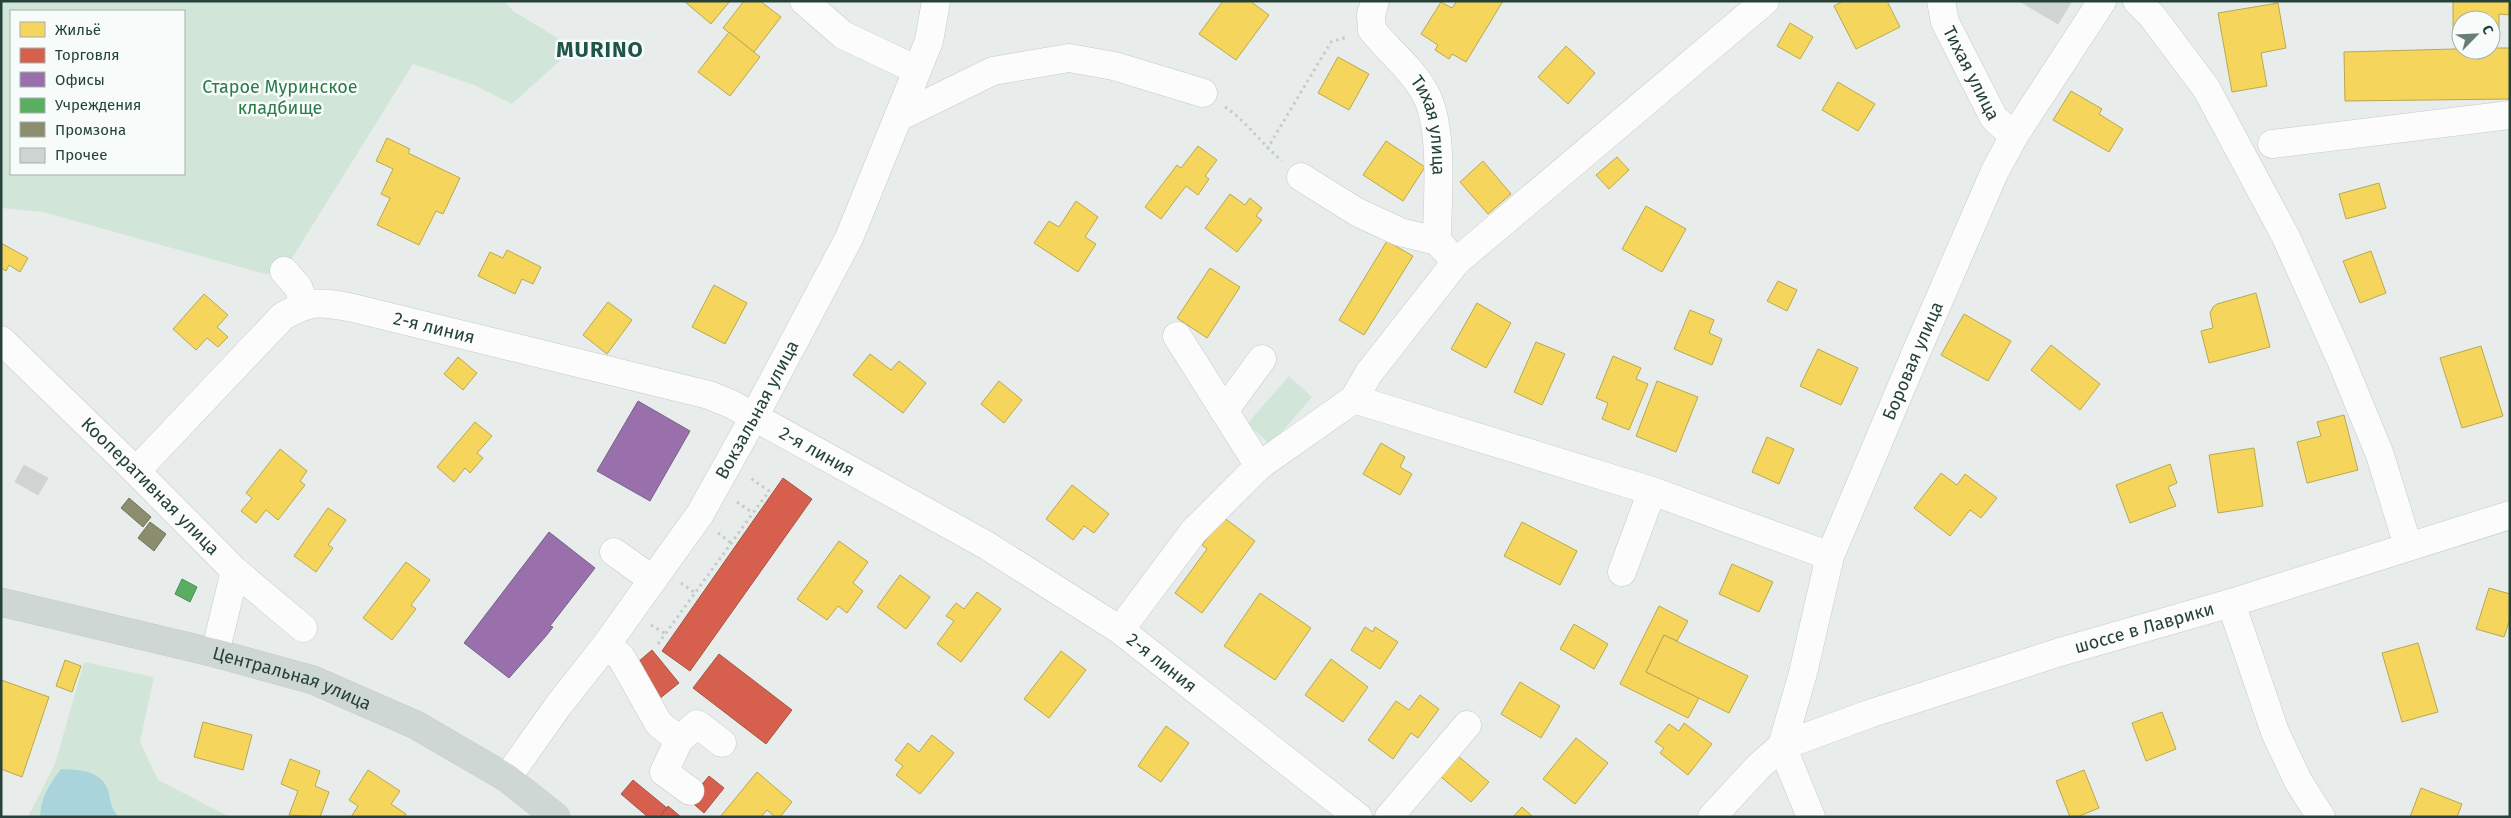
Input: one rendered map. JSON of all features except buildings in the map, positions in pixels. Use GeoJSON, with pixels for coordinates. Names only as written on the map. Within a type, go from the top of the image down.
{"type":"FeatureCollection","features":[{"type":"Feature","properties":{"kind":"main road","name":"Центральная улица"},"geometry":{"type":"LineString","coordinates":[[1,602],[215,654],[322,684],[416,725],[507,778],[556,817]]}},
{"type":"Feature","properties":{"kind":"street"},"geometry":{"type":"LineString","coordinates":[[804,1],[843,35],[917,70]]}},
{"type":"Feature","properties":{"kind":"street","name":"Вокзальная улица"},"geometry":{"type":"LineString","coordinates":[[507,778],[558,706],[606,645],[664,579],[754,417],[849,238],[929,41],[936,1]]}},
{"type":"Feature","properties":{"kind":"street"},"geometry":{"type":"LineString","coordinates":[[1372,30],[1372,15],[1375,1]]}},
{"type":"Feature","properties":{"kind":"street"},"geometry":{"type":"LineString","coordinates":[[1120,630],[1194,531],[1258,466],[1354,399],[1369,373],[1456,262],[1765,1]]}},
{"type":"Feature","properties":{"kind":"street","name":"Тихая улица"},"geometry":{"type":"LineString","coordinates":[[1940,1],[1944,22],[1994,118],[2014,136]]}},
{"type":"Feature","properties":{"kind":"street","name":"Боровая улица"},"geometry":{"type":"LineString","coordinates":[[1782,746],[1803,673],[1830,556],[1991,180],[2014,136],[2102,1]]}},
{"type":"Feature","properties":{"kind":"street"},"geometry":{"type":"LineString","coordinates":[[2137,1],[2152,16],[2206,88],[2286,237],[2341,360],[2380,455],[2408,546]]}},
{"type":"Feature","properties":{"kind":"street","name":"Тихая улица"},"geometry":{"type":"LineString","coordinates":[[1372,30],[1406,64],[1425,92],[1437,133],[1437,241]]}},
{"type":"Feature","properties":{"kind":"street"},"geometry":{"type":"LineString","coordinates":[[899,117],[993,71],[1069,58],[1114,66],[1203,93]]}},
{"type":"Feature","properties":{"kind":"street"},"geometry":{"type":"LineString","coordinates":[[2272,144],[2510,115]]}},
{"type":"Feature","properties":{"kind":"street"},"geometry":{"type":"LineString","coordinates":[[1301,177],[1357,212],[1400,232],[1437,241],[1456,262]]}},
{"type":"Feature","properties":{"kind":"street"},"geometry":{"type":"LineString","coordinates":[[284,271],[298,286],[305,304]]}},
{"type":"Feature","properties":{"kind":"street","name":"2-я линия"},"geometry":{"type":"LineString","coordinates":[[136,470],[283,316],[305,304],[324,303],[349,307],[709,395],[754,417],[986,545],[1120,630],[1358,817]]}},
{"type":"Feature","properties":{"kind":"street"},"geometry":{"type":"LineString","coordinates":[[1177,336],[1258,466]]}},
{"type":"Feature","properties":{"kind":"street","name":"Кооперативная улица"},"geometry":{"type":"LineString","coordinates":[[1,340],[136,470],[235,571],[303,628]]}},
{"type":"Feature","properties":{"kind":"street"},"geometry":{"type":"LineString","coordinates":[[1224,411],[1262,359]]}},
{"type":"Feature","properties":{"kind":"street"},"geometry":{"type":"LineString","coordinates":[[1354,399],[1652,491],[1830,556]]}},
{"type":"Feature","properties":{"kind":"street"},"geometry":{"type":"LineString","coordinates":[[1622,572],[1652,491]]}},
{"type":"Feature","properties":{"kind":"street","name":"шоссе в Лаврики"},"geometry":{"type":"LineString","coordinates":[[1782,746],[1869,714],[2060,652],[2231,603],[2510,515]]}},
{"type":"Feature","properties":{"kind":"street"},"geometry":{"type":"LineString","coordinates":[[614,552],[664,579]]}},
{"type":"Feature","properties":{"kind":"street"},"geometry":{"type":"LineString","coordinates":[[215,654],[235,571]]}},
{"type":"Feature","properties":{"kind":"street"},"geometry":{"type":"LineString","coordinates":[[2231,603],[2276,732],[2298,781],[2321,817]]}},
{"type":"Feature","properties":{"kind":"street"},"geometry":{"type":"LineString","coordinates":[[606,645],[621,657],[658,724],[679,740]]}},
{"type":"Feature","properties":{"kind":"street"},"geometry":{"type":"LineString","coordinates":[[690,791],[664,772],[679,740],[697,724],[722,743]]}},
{"type":"Feature","properties":{"kind":"street"},"geometry":{"type":"LineString","coordinates":[[1389,817],[1467,725]]}},
{"type":"Feature","properties":{"kind":"street"},"geometry":{"type":"LineString","coordinates":[[1712,817],[1759,766],[1782,746],[1811,817]]}},
{"type":"Feature","properties":{"kind":"path"},"geometry":{"type":"LineString","coordinates":[[1267,149],[1331,42],[1372,30]]}},
{"type":"Feature","properties":{"kind":"path"},"geometry":{"type":"LineString","coordinates":[[1203,93],[1243,120],[1267,149],[1301,177]]}},
{"type":"Feature","properties":{"kind":"path"},"geometry":{"type":"LineString","coordinates":[[658,644],[769,492],[744,474]]}},
{"type":"Feature","properties":{"kind":"path"},"geometry":{"type":"LineString","coordinates":[[730,497],[753,513]]}},
{"type":"Feature","properties":{"kind":"path"},"geometry":{"type":"LineString","coordinates":[[710,528],[731,543]]}},
{"type":"Feature","properties":{"kind":"path"},"geometry":{"type":"LineString","coordinates":[[664,579],[695,593]]}},
{"type":"Feature","properties":{"kind":"path"},"geometry":{"type":"LineString","coordinates":[[646,622],[666,634]]}},
{"type":"Feature","properties":{"kind":"green space","name":"Старое Муринское кладбище"},"geometry":{"type":"Polygon","coordinates":[[[1,1],[505,1],[513,11],[574,48],[512,104],[474,85],[413,64],[284,271],[265,274],[43,212],[1,208],[1,1]]]}},
{"type":"Feature","properties":{"kind":"green space"},"geometry":{"type":"Polygon","coordinates":[[[1289,376],[1312,397],[1271,445],[1247,424],[1289,376]]]}},
{"type":"Feature","properties":{"kind":"green space"},"geometry":{"type":"Polygon","coordinates":[[[84,662],[154,677],[140,742],[158,780],[230,817],[28,817],[55,764],[84,662]]]}},
{"type":"Feature","properties":{"kind":"water"},"geometry":{"type":"Polygon","coordinates":[[[61,769],[85,771],[101,779],[107,788],[113,809],[119,817],[40,817],[46,791],[61,769]]]}},
{"type":"Feature","properties":{"kind":"district","name":"MURINO"},"geometry":{"type":"Point","coordinates":[600,49]}}]}
